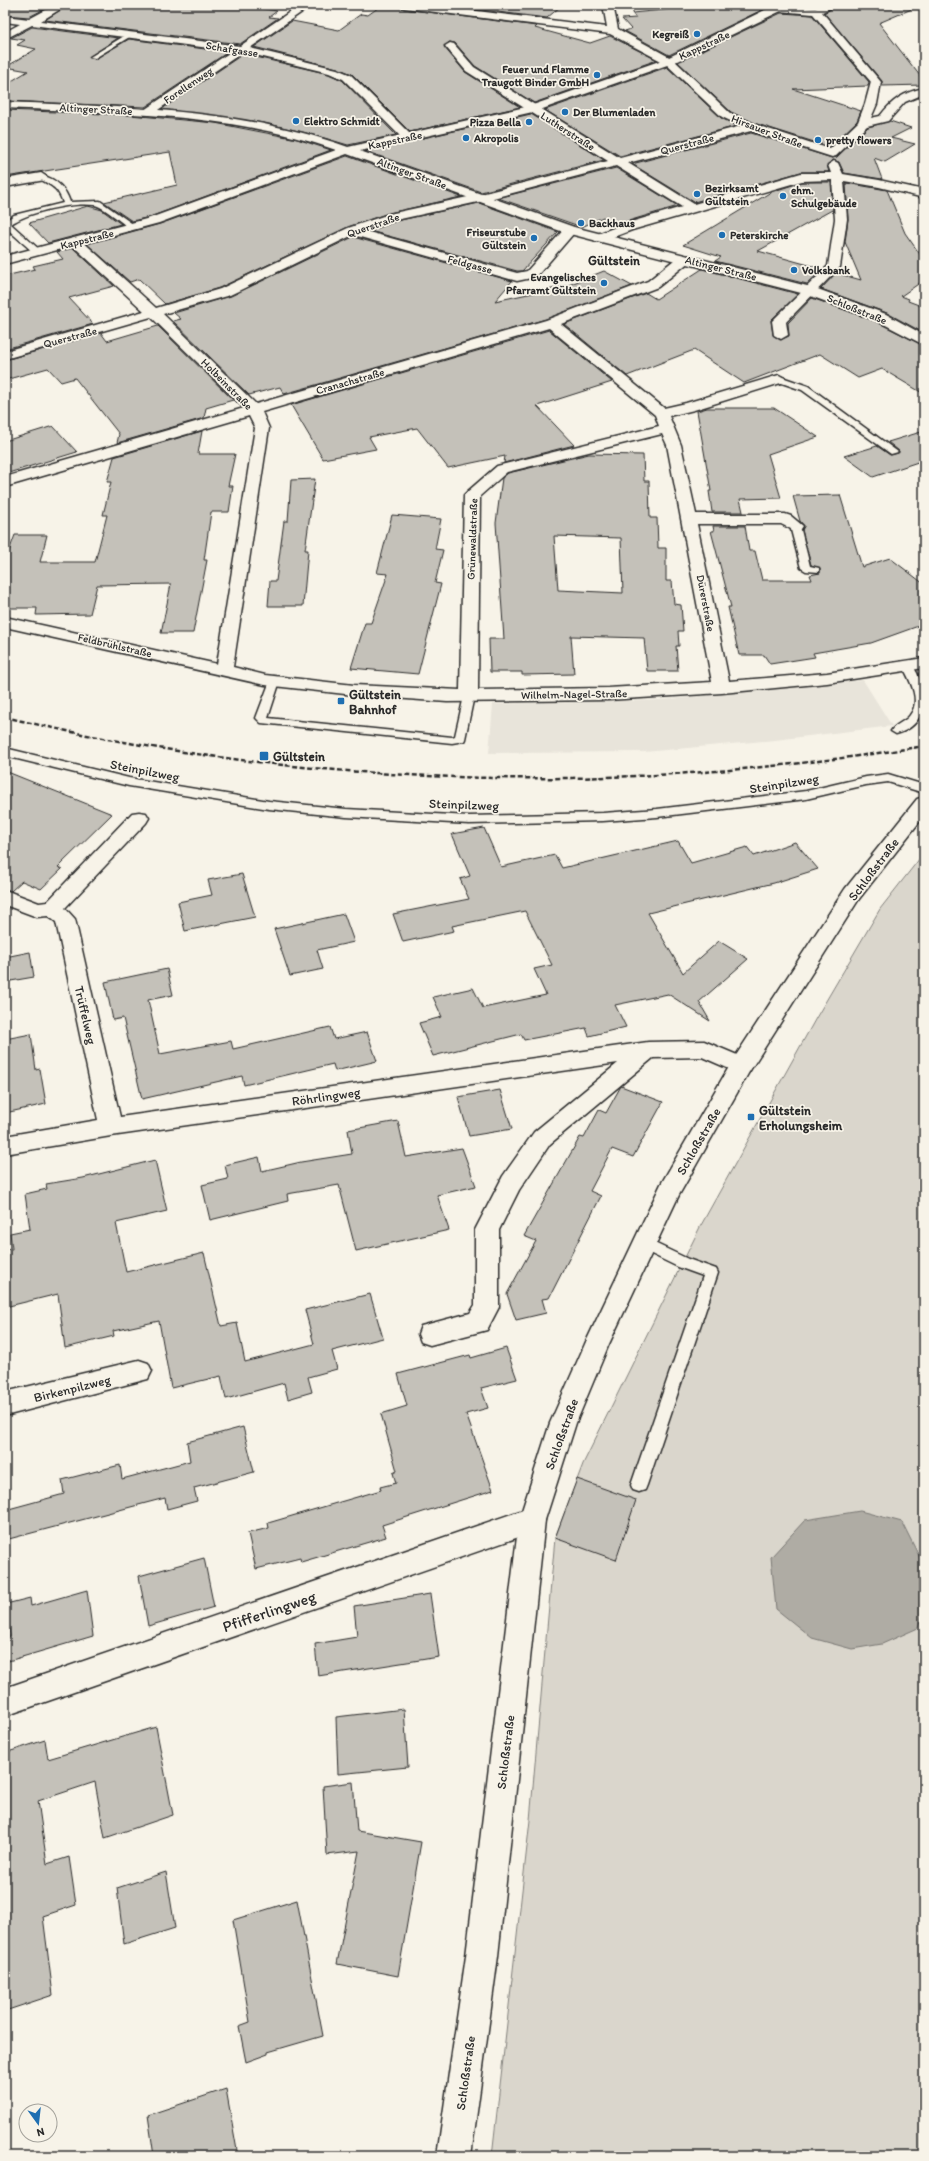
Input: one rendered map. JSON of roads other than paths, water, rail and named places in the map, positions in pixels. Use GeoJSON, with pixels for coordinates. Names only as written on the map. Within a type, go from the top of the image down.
{"type":"FeatureCollection","features":[{"type":"Feature","properties":{"kind":"street"},"geometry":{"type":"LineString","coordinates":[[5,36],[62,5]]}},
{"type":"Feature","properties":{"kind":"street","name":"Forellenweg"},"geometry":{"type":"LineString","coordinates":[[148,112],[307,5]]}},
{"type":"Feature","properties":{"kind":"street"},"geometry":{"type":"LineString","coordinates":[[404,5],[613,31],[608,5]]}},
{"type":"Feature","properties":{"kind":"street"},"geometry":{"type":"LineString","coordinates":[[780,7],[816,12],[832,5]]}},
{"type":"Feature","properties":{"kind":"street","name":"Kappstraße"},"geometry":{"type":"LineString","coordinates":[[5,260],[133,227],[203,205],[321,158],[348,150],[408,138],[533,109],[669,61],[780,7]]}},
{"type":"Feature","properties":{"kind":"street"},"geometry":{"type":"LineString","coordinates":[[781,335],[779,321],[834,267],[841,219],[838,178],[832,154],[863,123],[871,104],[876,82],[849,48],[816,12]]}},
{"type":"Feature","properties":{"kind":"street","name":"Schafgasse"},"geometry":{"type":"LineString","coordinates":[[5,19],[242,49],[333,71],[347,77],[408,138]]}},
{"type":"Feature","properties":{"kind":"street","name":"Hirsauer Straße"},"geometry":{"type":"LineString","coordinates":[[613,31],[669,61],[726,115],[752,127],[832,154]]}},
{"type":"Feature","properties":{"kind":"street","name":"Lutherstraße"},"geometry":{"type":"LineString","coordinates":[[450,46],[470,69],[617,163],[693,209]]}},
{"type":"Feature","properties":{"kind":"street"},"geometry":{"type":"LineString","coordinates":[[863,123],[884,119],[897,101],[913,93],[924,91]]}},
{"type":"Feature","properties":{"kind":"street","name":"Altinger Straße"},"geometry":{"type":"LineString","coordinates":[[5,104],[148,112],[221,120],[279,129],[316,139],[348,150],[570,230],[733,270],[810,291]]}},
{"type":"Feature","properties":{"kind":"street","name":"Querstraße"},"geometry":{"type":"LineString","coordinates":[[5,355],[155,314],[224,292],[352,231],[393,217],[478,198],[752,127]]}},
{"type":"Feature","properties":{"kind":"street"},"geometry":{"type":"LineString","coordinates":[[599,238],[628,227],[801,178],[819,176],[838,178],[890,185],[924,194]]}},
{"type":"Feature","properties":{"kind":"street"},"geometry":{"type":"LineString","coordinates":[[5,183],[41,177]]}},
{"type":"Feature","properties":{"kind":"street","name":"Feldgasse"},"geometry":{"type":"LineString","coordinates":[[352,231],[517,277],[532,274],[570,230]]}},
{"type":"Feature","properties":{"kind":"street","name":"Holbeinstraße"},"geometry":{"type":"LineString","coordinates":[[76,242],[155,314],[253,409],[262,428],[224,671]]}},
{"type":"Feature","properties":{"kind":"street","name":"Cranachstraße"},"geometry":{"type":"LineString","coordinates":[[5,482],[551,323],[653,284],[684,259]]}},
{"type":"Feature","properties":{"kind":"street","name":"Schloßstraße"},"geometry":{"type":"LineString","coordinates":[[810,291],[881,317],[924,341]]}},
{"type":"Feature","properties":{"kind":"street","name":"Dürerstraße"},"geometry":{"type":"LineString","coordinates":[[551,323],[661,413],[674,445],[690,519],[722,688]]}},
{"type":"Feature","properties":{"kind":"street"},"geometry":{"type":"LineString","coordinates":[[661,413],[689,407],[779,379]]}},
{"type":"Feature","properties":{"kind":"street","name":"Grünewaldstraße"},"geometry":{"type":"LineString","coordinates":[[469,696],[472,496],[502,469],[667,428]]}},
{"type":"Feature","properties":{"kind":"street"},"geometry":{"type":"LineString","coordinates":[[690,519],[785,519],[795,526]]}},
{"type":"Feature","properties":{"kind":"street","name":"Feldbrühlstraße"},"geometry":{"type":"LineString","coordinates":[[5,622],[38,628],[224,671]]}},
{"type":"Feature","properties":{"kind":"street","name":"Wilhelm-Nagel-Straße"},"geometry":{"type":"LineString","coordinates":[[224,671],[275,681],[396,693],[469,696],[608,694],[722,688],[815,680],[924,662]]}},
{"type":"Feature","properties":{"kind":"street","name":"Schloßstraße"},"geometry":{"type":"LineString","coordinates":[[454,2156],[482,1956],[532,1520],[563,1423],[597,1344],[669,1191],[741,1066],[852,894],[921,810]]}},
{"type":"Feature","properties":{"kind":"street"},"geometry":{"type":"LineString","coordinates":[[5,897],[37,910],[52,909],[139,818]]}},
{"type":"Feature","properties":{"kind":"street","name":"Trüffelweg"},"geometry":{"type":"LineString","coordinates":[[52,909],[65,919],[111,1127]]}},
{"type":"Feature","properties":{"kind":"street","name":"Röhrlingweg"},"geometry":{"type":"LineString","coordinates":[[5,1145],[111,1127],[648,1050],[704,1049],[741,1066]]}},
{"type":"Feature","properties":{"kind":"street"},"geometry":{"type":"LineString","coordinates":[[430,1334],[478,1322],[487,1307],[487,1230],[511,1183],[542,1138],[648,1050]]}},
{"type":"Feature","properties":{"kind":"street","name":"Birkenpilzweg"},"geometry":{"type":"LineString","coordinates":[[5,1404],[139,1371]]}},
{"type":"Feature","properties":{"kind":"street","name":"Pfifferlingweg"},"geometry":{"type":"LineString","coordinates":[[5,1702],[532,1520]]}},
{"type":"Feature","properties":{"kind":"lane"},"geometry":{"type":"LineString","coordinates":[[93,57],[130,35]]}},
{"type":"Feature","properties":{"kind":"lane"},"geometry":{"type":"LineString","coordinates":[[41,177],[54,182],[64,193],[67,204]]}},
{"type":"Feature","properties":{"kind":"lane"},"geometry":{"type":"LineString","coordinates":[[37,251],[6,224],[17,217],[67,204],[97,203],[133,227]]}},
{"type":"Feature","properties":{"kind":"lane"},"geometry":{"type":"LineString","coordinates":[[779,379],[804,388],[894,452]]}},
{"type":"Feature","properties":{"kind":"lane"},"geometry":{"type":"LineString","coordinates":[[795,526],[806,568],[816,570]]}},
{"type":"Feature","properties":{"kind":"lane"},"geometry":{"type":"LineString","coordinates":[[896,731],[908,724],[917,715],[920,703],[919,687],[907,665]]}},
{"type":"Feature","properties":{"kind":"lane"},"geometry":{"type":"LineString","coordinates":[[275,681],[261,718],[265,721],[452,740],[460,739],[469,696]]}},
{"type":"Feature","properties":{"kind":"lane","name":"Steinpilzweg"},"geometry":{"type":"LineString","coordinates":[[5,752],[129,782],[262,804],[346,814],[468,820],[596,817],[657,813],[806,795],[866,781],[888,778],[924,789]]}},
{"type":"Feature","properties":{"kind":"lane"},"geometry":{"type":"LineString","coordinates":[[639,1485],[711,1273],[683,1263],[644,1244]]}},
{"type":"Feature","properties":{"kind":"railway"},"geometry":{"type":"LineString","coordinates":[[5,717],[118,741],[233,759],[348,771],[463,777],[579,778],[694,773],[809,762],[924,746]]}},
{"type":"Feature","properties":{"kind":"place","name":"Kegreiß"},"geometry":{"type":"Point","coordinates":[697,34]}},
{"type":"Feature","properties":{"kind":"place","name":"Feuer und Flamme Traugott Binder GmbH"},"geometry":{"type":"Point","coordinates":[597,75]}},
{"type":"Feature","properties":{"kind":"place","name":"Der Blumenladen"},"geometry":{"type":"Point","coordinates":[565,112]}},
{"type":"Feature","properties":{"kind":"place","name":"Elektro Schmidt"},"geometry":{"type":"Point","coordinates":[296,121]}},
{"type":"Feature","properties":{"kind":"place","name":"Pizza Bella"},"geometry":{"type":"Point","coordinates":[529,122]}},
{"type":"Feature","properties":{"kind":"place","name":"Akropolis"},"geometry":{"type":"Point","coordinates":[466,138]}},
{"type":"Feature","properties":{"kind":"place","name":"pretty flowers"},"geometry":{"type":"Point","coordinates":[818,140]}},
{"type":"Feature","properties":{"kind":"place","name":"Bezirksamt Gültstein"},"geometry":{"type":"Point","coordinates":[697,194]}},
{"type":"Feature","properties":{"kind":"place","name":"ehm. Schulgebäude"},"geometry":{"type":"Point","coordinates":[783,196]}},
{"type":"Feature","properties":{"kind":"place","name":"Backhaus"},"geometry":{"type":"Point","coordinates":[581,223]}},
{"type":"Feature","properties":{"kind":"place","name":"Peterskirche"},"geometry":{"type":"Point","coordinates":[722,235]}},
{"type":"Feature","properties":{"kind":"place","name":"Friseurstube Gültstein"},"geometry":{"type":"Point","coordinates":[534,238]}},
{"type":"Feature","properties":{"kind":"place","name":"Volksbank"},"geometry":{"type":"Point","coordinates":[794,270]}},
{"type":"Feature","properties":{"kind":"place","name":"Evangelisches Pfarramt Gültstein"},"geometry":{"type":"Point","coordinates":[604,283]}},
{"type":"Feature","properties":{"kind":"place","name":"Gültstein Bahnhof"},"geometry":{"type":"Point","coordinates":[341,701]}},
{"type":"Feature","properties":{"kind":"place","name":"Gültstein"},"geometry":{"type":"Point","coordinates":[264,756]}},
{"type":"Feature","properties":{"kind":"place","name":"Gültstein Erholungsheim"},"geometry":{"type":"Point","coordinates":[751,1117]}},
{"type":"Feature","properties":{"kind":"district","name":"Gültstein"},"geometry":{"type":"Point","coordinates":[614,260]}}]}
